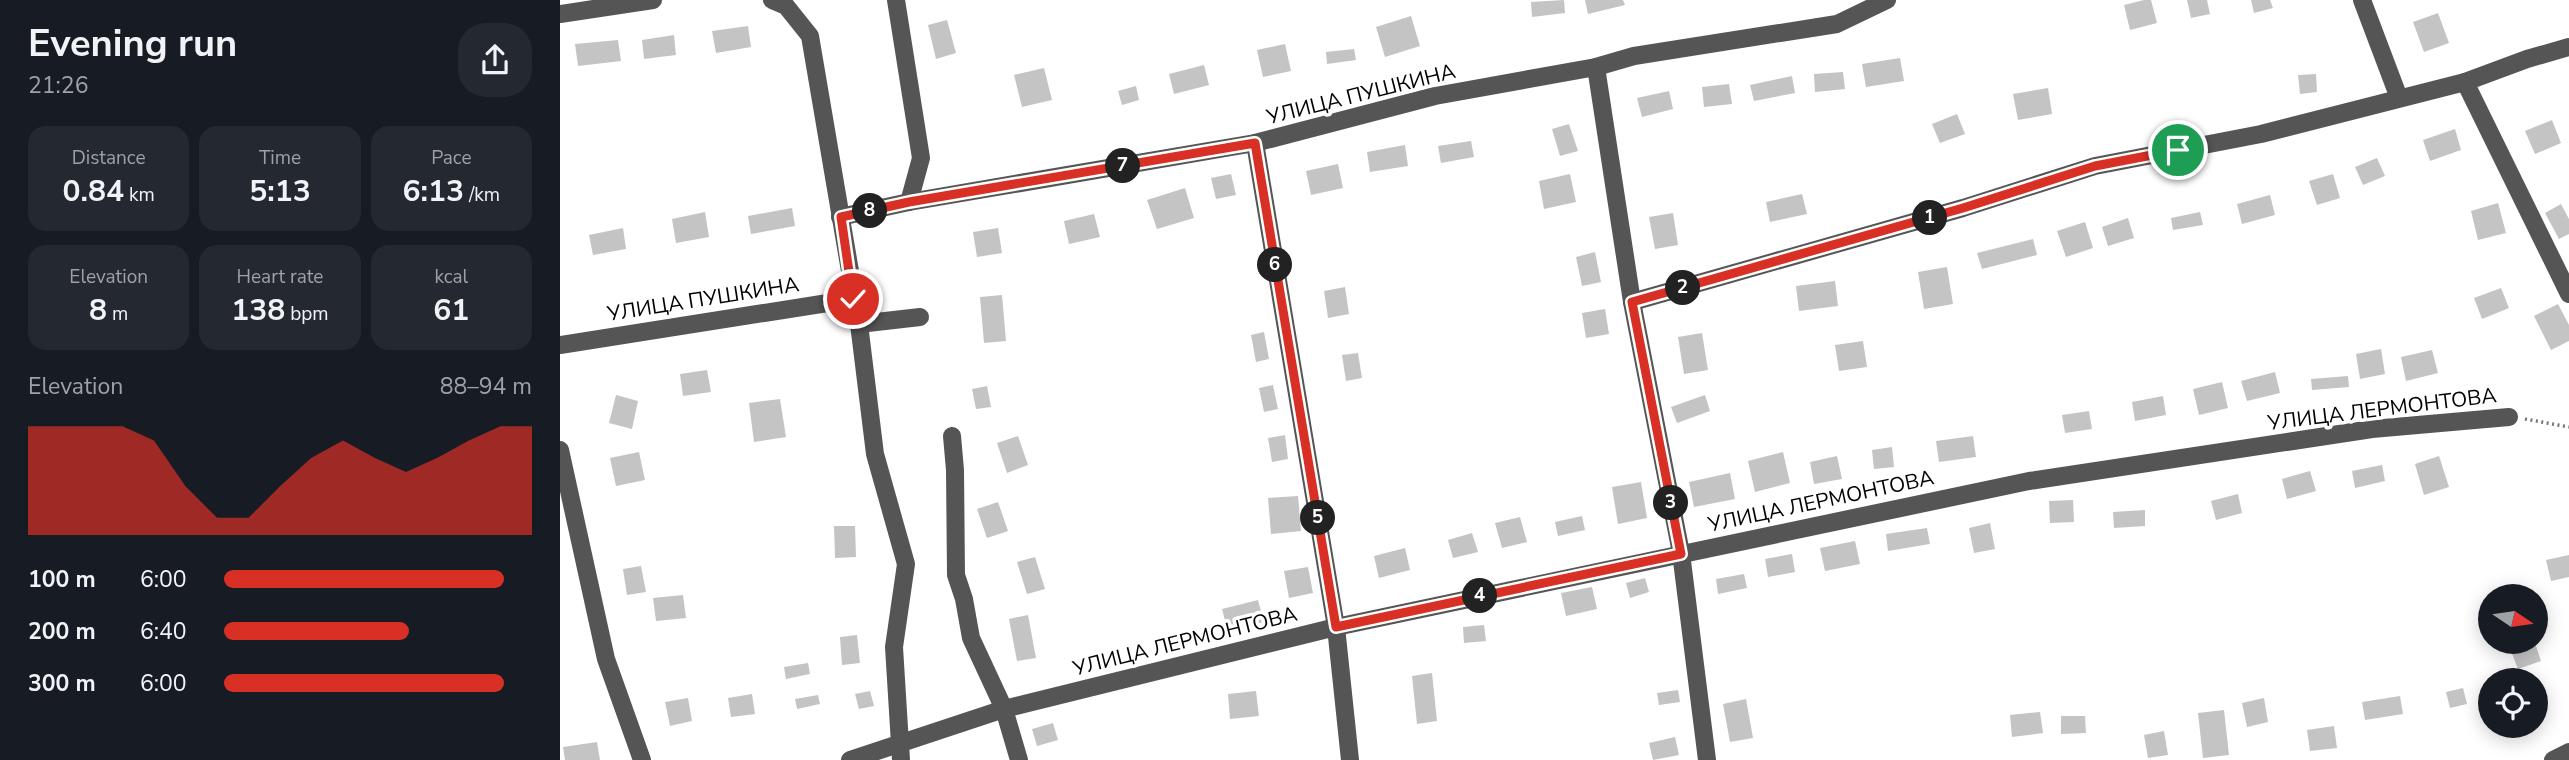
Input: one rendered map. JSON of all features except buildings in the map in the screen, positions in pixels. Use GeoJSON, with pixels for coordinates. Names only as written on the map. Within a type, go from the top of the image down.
{"type":"FeatureCollection","features":[{"type":"Feature","properties":{"kind":"street"},"geometry":{"type":"LineString","coordinates":[[560,14],[653,0]]}},
{"type":"Feature","properties":{"kind":"street"},"geometry":{"type":"LineString","coordinates":[[772,0],[786,6],[810,36],[859,324],[875,454],[906,564],[894,647],[901,752]]}},
{"type":"Feature","properties":{"kind":"street"},"geometry":{"type":"LineString","coordinates":[[896,0],[920,158],[909,202]]}},
{"type":"Feature","properties":{"kind":"street","name":"УЛИЦА ПУШКИНА"},"geometry":{"type":"LineString","coordinates":[[841,217],[909,202],[1255,143],[1435,96],[1596,67],[1634,56],[1837,24],[1887,0]]}},
{"type":"Feature","properties":{"kind":"street"},"geometry":{"type":"LineString","coordinates":[[2362,0],[2399,98]]}},
{"type":"Feature","properties":{"kind":"street"},"geometry":{"type":"LineString","coordinates":[[1632,302],[1963,208],[2095,166],[2261,134],[2465,82],[2569,47]]}},
{"type":"Feature","properties":{"kind":"street"},"geometry":{"type":"LineString","coordinates":[[1596,67],[1632,302],[1681,554],[1707,760]]}},
{"type":"Feature","properties":{"kind":"street"},"geometry":{"type":"LineString","coordinates":[[2465,82],[2569,294]]}},
{"type":"Feature","properties":{"kind":"street"},"geometry":{"type":"LineString","coordinates":[[1255,143],[1336,627],[1350,760]]}},
{"type":"Feature","properties":{"kind":"street","name":"УЛИЦА ПУШКИНА"},"geometry":{"type":"LineString","coordinates":[[560,345],[853,299]]}},
{"type":"Feature","properties":{"kind":"street"},"geometry":{"type":"LineString","coordinates":[[859,324],[920,317]]}},
{"type":"Feature","properties":{"kind":"street","name":"УЛИЦА ЛЕРМОНТОВА"},"geometry":{"type":"LineString","coordinates":[[850,760],[901,752],[1004,709],[1336,627],[2029,481],[2372,429],[2509,417]]}},
{"type":"Feature","properties":{"kind":"street"},"geometry":{"type":"LineString","coordinates":[[952,436],[956,470],[956,575],[964,599],[971,638],[1004,709],[1019,760]]}},
{"type":"Feature","properties":{"kind":"street"},"geometry":{"type":"LineString","coordinates":[[560,450],[606,659],[642,760]]}},
{"type":"Feature","properties":{"kind":"street"},"geometry":{"type":"LineString","coordinates":[[2553,760],[2569,752]]}},
{"type":"Feature","properties":{"kind":"path","name":"УЛИЦА ЛЕРМОНТОВА"},"geometry":{"type":"LineString","coordinates":[[2509,417],[2569,427]]}},
{"type":"Feature","properties":{"kind":"route"},"geometry":{"type":"LineString","coordinates":[[853,299],[841,217],[909,202],[1255,143],[1336,627],[1681,554],[1632,302],[1963,208],[2095,166],[2178,150]]}}]}
